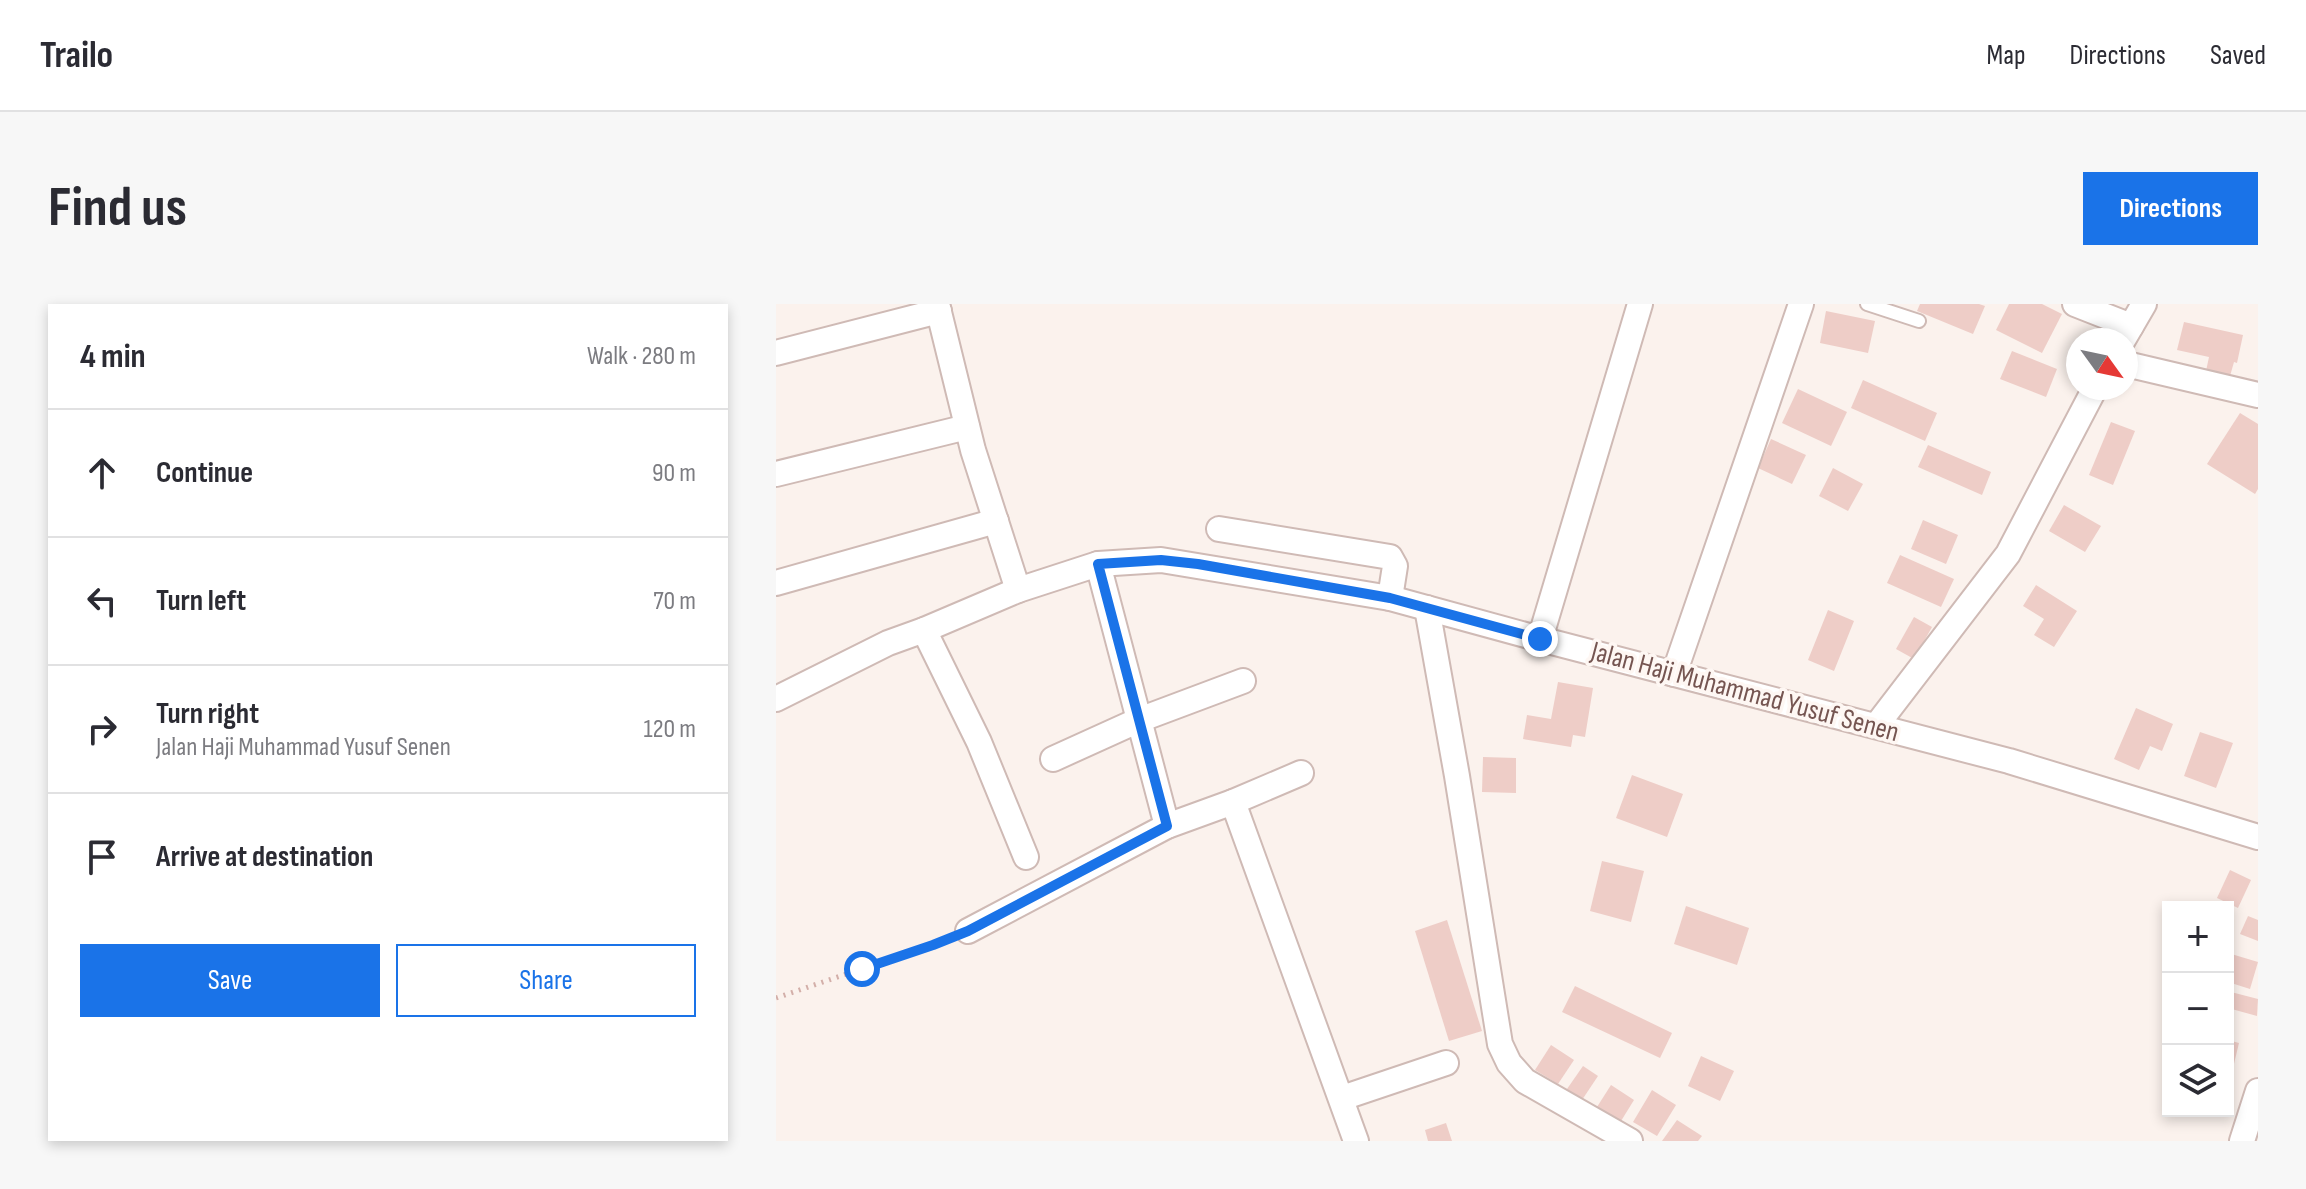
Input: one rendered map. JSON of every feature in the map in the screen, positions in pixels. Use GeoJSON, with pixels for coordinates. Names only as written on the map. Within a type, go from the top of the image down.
{"type":"FeatureCollection","features":[{"type":"Feature","properties":{"kind":"street"},"geometry":{"type":"LineString","coordinates":[[1540,639],[1640,304]]}},
{"type":"Feature","properties":{"kind":"street"},"geometry":{"type":"LineString","coordinates":[[1674,674],[1801,304]]}},
{"type":"Feature","properties":{"kind":"street"},"geometry":{"type":"LineString","coordinates":[[2075,304],[2118,328]]}},
{"type":"Feature","properties":{"kind":"street"},"geometry":{"type":"LineString","coordinates":[[2130,328],[2144,304]]}},
{"type":"Feature","properties":{"kind":"street"},"geometry":{"type":"LineString","coordinates":[[776,353],[938,308],[967,427],[1018,590]]}},
{"type":"Feature","properties":{"kind":"street"},"geometry":{"type":"LineString","coordinates":[[2138,367],[2258,395]]}},
{"type":"Feature","properties":{"kind":"street"},"geometry":{"type":"LineString","coordinates":[[1876,726],[2008,554],[2089,400]]}},
{"type":"Feature","properties":{"kind":"street"},"geometry":{"type":"LineString","coordinates":[[776,474],[967,427]]}},
{"type":"Feature","properties":{"kind":"street"},"geometry":{"type":"LineString","coordinates":[[776,583],[996,521]]}},
{"type":"Feature","properties":{"kind":"street"},"geometry":{"type":"LineString","coordinates":[[1219,529],[1390,557],[1395,566],[1390,598]]}},
{"type":"Feature","properties":{"kind":"street","name":"Jalan Haji Muhammad Yusuf Senen"},"geometry":{"type":"LineString","coordinates":[[776,699],[888,643],[1018,590],[1098,564],[1161,560],[1390,598],[2009,761],[2258,837]]}},
{"type":"Feature","properties":{"kind":"street"},"geometry":{"type":"LineString","coordinates":[[1098,564],[1167,826]]}},
{"type":"Feature","properties":{"kind":"street"},"geometry":{"type":"LineString","coordinates":[[1427,608],[1500,1044],[1509,1063],[1525,1081],[1630,1141]]}},
{"type":"Feature","properties":{"kind":"street"},"geometry":{"type":"LineString","coordinates":[[924,630],[979,742],[1026,857]]}},
{"type":"Feature","properties":{"kind":"street"},"geometry":{"type":"LineString","coordinates":[[1053,759],[1139,720],[1243,681]]}},
{"type":"Feature","properties":{"kind":"street"},"geometry":{"type":"LineString","coordinates":[[968,931],[1167,826],[1301,773]]}},
{"type":"Feature","properties":{"kind":"street"},"geometry":{"type":"LineString","coordinates":[[1233,802],[1356,1141]]}},
{"type":"Feature","properties":{"kind":"street"},"geometry":{"type":"LineString","coordinates":[[1342,1098],[1446,1063]]}},
{"type":"Feature","properties":{"kind":"street"},"geometry":{"type":"LineString","coordinates":[[2242,1141],[2258,1091]]}},
{"type":"Feature","properties":{"kind":"lane"},"geometry":{"type":"LineString","coordinates":[[1867,304],[1919,321]]}},
{"type":"Feature","properties":{"kind":"path"},"geometry":{"type":"LineString","coordinates":[[776,998],[968,931]]}},
{"type":"Feature","properties":{"kind":"building"},"geometry":{"type":"Polygon","coordinates":[[[1920,304],[1985,306],[1973,334],[1917,311],[1920,304]]]}},
{"type":"Feature","properties":{"kind":"building"},"geometry":{"type":"Polygon","coordinates":[[[2009,304],[2042,304],[2062,314],[2042,353],[1996,330],[2009,304]]]}},
{"type":"Feature","properties":{"kind":"building"},"geometry":{"type":"Polygon","coordinates":[[[1826,311],[1875,321],[1868,353],[1820,343],[1826,311]]]}},
{"type":"Feature","properties":{"kind":"building"},"geometry":{"type":"Polygon","coordinates":[[[2184,322],[2243,335],[2237,363],[2234,362],[2230,376],[2206,371],[2209,357],[2177,350],[2184,322]]]}},
{"type":"Feature","properties":{"kind":"building"},"geometry":{"type":"Polygon","coordinates":[[[2012,351],[2057,369],[2046,397],[2000,379],[2012,351]]]}},
{"type":"Feature","properties":{"kind":"building"},"geometry":{"type":"Polygon","coordinates":[[[1863,380],[1937,413],[1925,441],[1851,408],[1863,380]]]}},
{"type":"Feature","properties":{"kind":"building"},"geometry":{"type":"Polygon","coordinates":[[[1798,389],[1847,412],[1831,446],[1782,423],[1798,389]]]}},
{"type":"Feature","properties":{"kind":"building"},"geometry":{"type":"Polygon","coordinates":[[[2240,413],[2258,424],[2258,489],[2255,494],[2207,464],[2240,413]]]}},
{"type":"Feature","properties":{"kind":"building"},"geometry":{"type":"Polygon","coordinates":[[[2111,422],[2135,431],[2113,485],[2089,475],[2111,422]]]}},
{"type":"Feature","properties":{"kind":"building"},"geometry":{"type":"Polygon","coordinates":[[[1771,439],[1806,455],[1792,484],[1758,468],[1771,439]]]}},
{"type":"Feature","properties":{"kind":"building"},"geometry":{"type":"Polygon","coordinates":[[[1928,445],[1991,472],[1982,495],[1918,467],[1928,445]]]}},
{"type":"Feature","properties":{"kind":"building"},"geometry":{"type":"Polygon","coordinates":[[[1833,468],[1863,484],[1848,511],[1819,496],[1833,468]]]}},
{"type":"Feature","properties":{"kind":"building"},"geometry":{"type":"Polygon","coordinates":[[[2064,505],[2101,526],[2085,552],[2049,531],[2064,505]]]}},
{"type":"Feature","properties":{"kind":"building"},"geometry":{"type":"Polygon","coordinates":[[[1923,520],[1958,535],[1946,564],[1911,549],[1923,520]]]}},
{"type":"Feature","properties":{"kind":"building"},"geometry":{"type":"Polygon","coordinates":[[[1900,555],[1954,579],[1941,607],[1887,583],[1900,555]]]}},
{"type":"Feature","properties":{"kind":"building"},"geometry":{"type":"Polygon","coordinates":[[[2036,585],[2077,611],[2054,647],[2034,635],[2044,619],[2023,606],[2036,585]]]}},
{"type":"Feature","properties":{"kind":"building"},"geometry":{"type":"Polygon","coordinates":[[[1828,610],[1854,621],[1834,671],[1808,660],[1828,610]]]}},
{"type":"Feature","properties":{"kind":"building"},"geometry":{"type":"Polygon","coordinates":[[[1914,617],[1932,627],[1914,659],[1896,649],[1914,617]]]}},
{"type":"Feature","properties":{"kind":"building"},"geometry":{"type":"Polygon","coordinates":[[[1558,682],[1593,688],[1585,737],[1573,735],[1571,747],[1523,739],[1527,715],[1551,719],[1558,682]]]}},
{"type":"Feature","properties":{"kind":"building"},"geometry":{"type":"Polygon","coordinates":[[[2136,708],[2173,724],[2162,751],[2150,746],[2139,770],[2114,759],[2136,708]]]}},
{"type":"Feature","properties":{"kind":"building"},"geometry":{"type":"Polygon","coordinates":[[[2200,732],[2233,743],[2216,788],[2184,776],[2200,732]]]}},
{"type":"Feature","properties":{"kind":"building"},"geometry":{"type":"Polygon","coordinates":[[[1483,757],[1516,758],[1516,793],[1482,792],[1483,757]]]}},
{"type":"Feature","properties":{"kind":"building"},"geometry":{"type":"Polygon","coordinates":[[[1632,775],[1683,794],[1667,837],[1616,818],[1632,775]]]}},
{"type":"Feature","properties":{"kind":"building"},"geometry":{"type":"Polygon","coordinates":[[[1602,861],[1644,871],[1631,922],[1590,911],[1602,861]]]}},
{"type":"Feature","properties":{"kind":"building"},"geometry":{"type":"Polygon","coordinates":[[[2230,870],[2251,880],[2238,908],[2234,906],[2234,901],[2217,898],[2230,870]]]}},
{"type":"Feature","properties":{"kind":"building"},"geometry":{"type":"Polygon","coordinates":[[[1686,906],[1749,928],[1737,965],[1674,944],[1686,906]]]}},
{"type":"Feature","properties":{"kind":"building"},"geometry":{"type":"Polygon","coordinates":[[[2248,916],[2258,920],[2258,941],[2240,934],[2248,916]]]}},
{"type":"Feature","properties":{"kind":"building"},"geometry":{"type":"Polygon","coordinates":[[[1447,920],[1482,1031],[1449,1041],[1415,931],[1447,920]]]}},
{"type":"Feature","properties":{"kind":"building"},"geometry":{"type":"Polygon","coordinates":[[[2234,955],[2258,962],[2250,989],[2234,984],[2234,955]]]}},
{"type":"Feature","properties":{"kind":"building"},"geometry":{"type":"Polygon","coordinates":[[[1575,986],[1672,1033],[1660,1058],[1562,1012],[1575,986]]]}},
{"type":"Feature","properties":{"kind":"building"},"geometry":{"type":"Polygon","coordinates":[[[2234,993],[2258,999],[2257,1016],[2234,1010],[2234,993]]]}},
{"type":"Feature","properties":{"kind":"building"},"geometry":{"type":"Polygon","coordinates":[[[2234,1042],[2239,1043],[2234,1064],[2234,1042]]]}},
{"type":"Feature","properties":{"kind":"building"},"geometry":{"type":"Polygon","coordinates":[[[1551,1045],[1574,1060],[1558,1084],[1535,1070],[1551,1045]]]}},
{"type":"Feature","properties":{"kind":"building"},"geometry":{"type":"Polygon","coordinates":[[[1701,1056],[1734,1071],[1720,1101],[1688,1086],[1701,1056]]]}},
{"type":"Feature","properties":{"kind":"building"},"geometry":{"type":"Polygon","coordinates":[[[1583,1066],[1598,1076],[1582,1100],[1567,1089],[1583,1066]]]}},
{"type":"Feature","properties":{"kind":"building"},"geometry":{"type":"Polygon","coordinates":[[[1611,1085],[1634,1100],[1621,1121],[1597,1107],[1611,1085]]]}},
{"type":"Feature","properties":{"kind":"building"},"geometry":{"type":"Polygon","coordinates":[[[1652,1090],[1676,1105],[1657,1136],[1633,1122],[1652,1090]]]}},
{"type":"Feature","properties":{"kind":"building"},"geometry":{"type":"Polygon","coordinates":[[[1677,1120],[1702,1136],[1698,1141],[1662,1141],[1677,1120]]]}},
{"type":"Feature","properties":{"kind":"building"},"geometry":{"type":"Polygon","coordinates":[[[1446,1123],[1452,1141],[1428,1141],[1425,1130],[1446,1123]]]}},
{"type":"Feature","properties":{"kind":"route"},"geometry":{"type":"LineString","coordinates":[[862,969],[968,931],[1167,826],[1098,564],[1161,560],[1198,564],[1390,598],[1540,639]]}}]}
